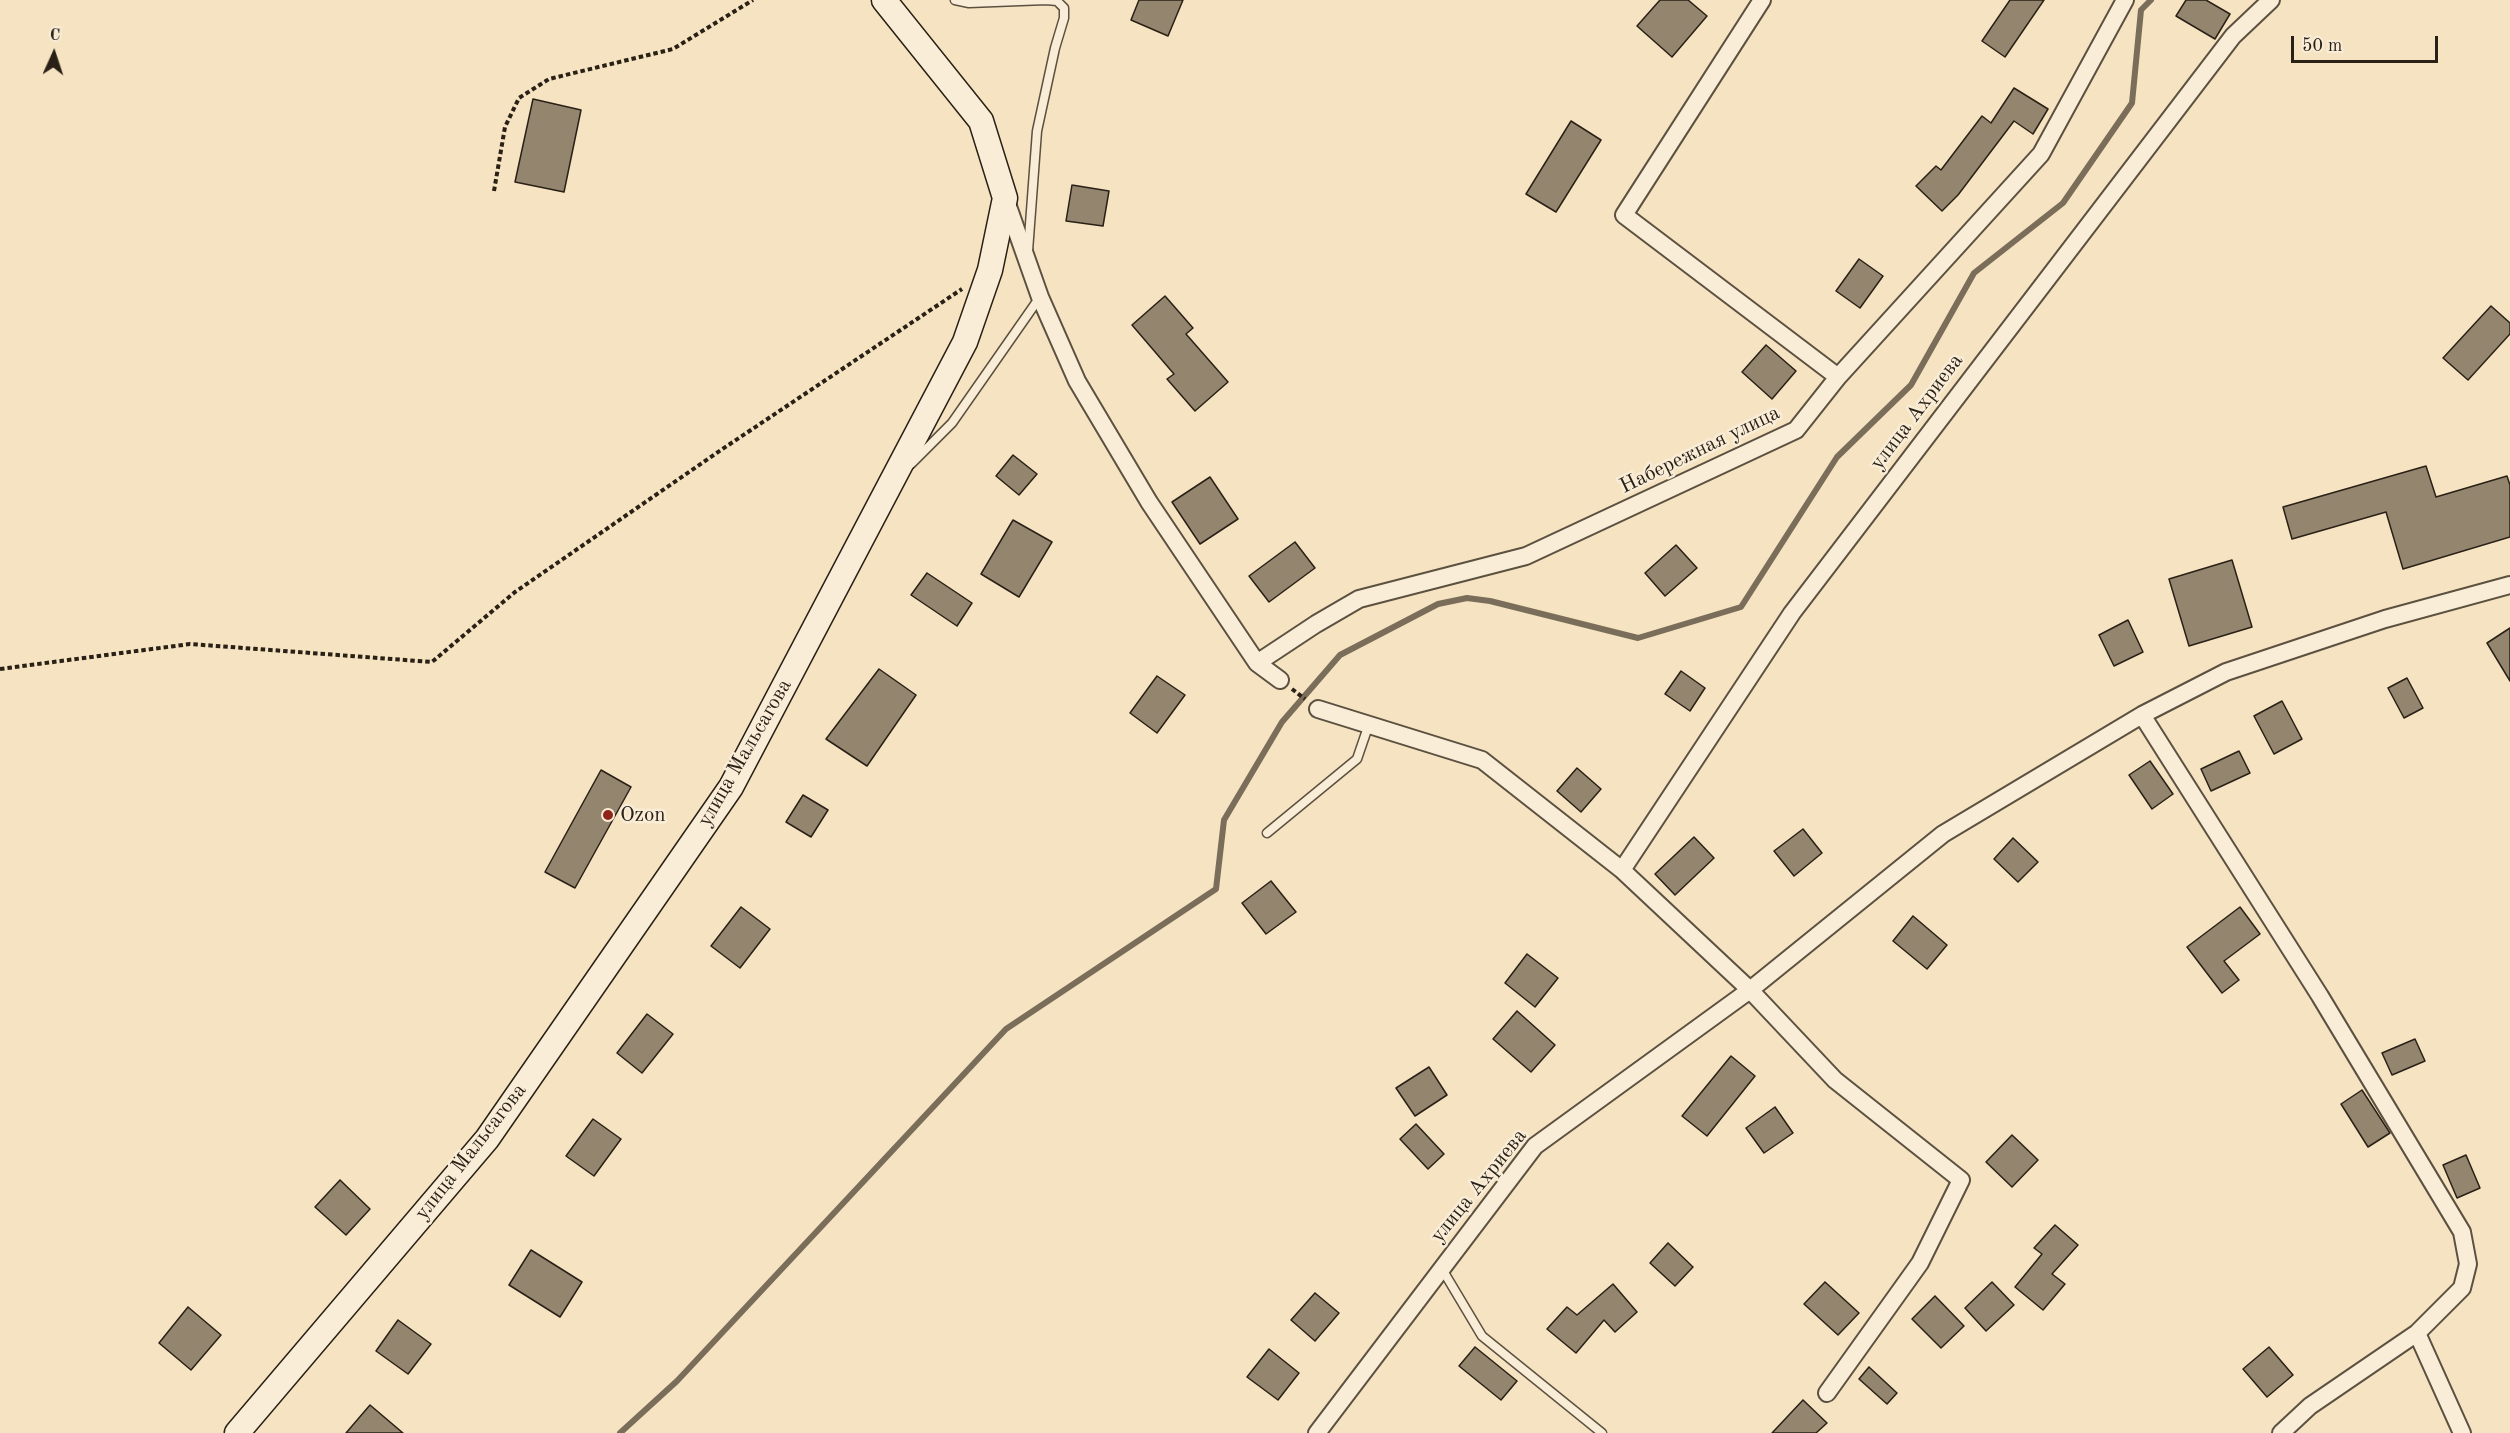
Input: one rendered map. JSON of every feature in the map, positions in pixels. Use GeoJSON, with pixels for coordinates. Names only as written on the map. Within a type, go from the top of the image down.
{"type":"FeatureCollection","features":[{"type":"Feature","properties":{"kind":"street","name":"улица Мальсагова"},"geometry":{"type":"LineString","coordinates":[[237,1433],[487,1138],[731,788],[965,342],[990,270],[1005,198],[981,121],[884,0]]}},
{"type":"Feature","properties":{"kind":"street"},"geometry":{"type":"LineString","coordinates":[[1761,0],[1624,215],[1838,377]]}},
{"type":"Feature","properties":{"kind":"street","name":"Набережная улица"},"geometry":{"type":"LineString","coordinates":[[1257,663],[1359,599],[1526,556],[1796,430],[1838,377],[2041,154],[2125,0]]}},
{"type":"Feature","properties":{"kind":"street","name":"улица Ахриева"},"geometry":{"type":"LineString","coordinates":[[1622,870],[1792,613],[2233,36],[2271,0]]}},
{"type":"Feature","properties":{"kind":"street"},"geometry":{"type":"LineString","coordinates":[[1005,198],[1040,297],[1077,381],[1131,472],[1257,663],[1280,680]]}},
{"type":"Feature","properties":{"kind":"street","name":"улица Ахриева"},"geometry":{"type":"LineString","coordinates":[[1320,1432],[1535,1146],[1750,990],[1943,834],[2142,715],[2226,672],[2385,619],[2510,585]]}},
{"type":"Feature","properties":{"kind":"street"},"geometry":{"type":"LineString","coordinates":[[1318,709],[1482,760],[1622,870],[1750,990],[1835,1080],[1961,1180],[1920,1263],[1827,1392]]}},
{"type":"Feature","properties":{"kind":"street"},"geometry":{"type":"LineString","coordinates":[[2142,715],[2320,996],[2462,1232],[2468,1264],[2462,1288],[2417,1333],[2310,1406],[2281,1433]]}},
{"type":"Feature","properties":{"kind":"street"},"geometry":{"type":"LineString","coordinates":[[2417,1333],[2462,1433]]}},
{"type":"Feature","properties":{"kind":"lane"},"geometry":{"type":"LineString","coordinates":[[955,0],[969,3],[1046,0],[1058,1],[1064,8],[1064,18],[1037,131],[1027,260]]}},
{"type":"Feature","properties":{"kind":"lane"},"geometry":{"type":"LineString","coordinates":[[892,484],[952,423],[1040,297]]}},
{"type":"Feature","properties":{"kind":"lane"},"geometry":{"type":"LineString","coordinates":[[1267,833],[1357,759],[1369,724]]}},
{"type":"Feature","properties":{"kind":"lane"},"geometry":{"type":"LineString","coordinates":[[1442,1268],[1482,1336],[1602,1433]]}},
{"type":"Feature","properties":{"kind":"path"},"geometry":{"type":"LineString","coordinates":[[494,191],[505,127],[519,98],[549,79],[673,50],[753,0]]}},
{"type":"Feature","properties":{"kind":"path"},"geometry":{"type":"LineString","coordinates":[[0,669],[190,644],[432,662],[515,592],[721,450],[990,270]]}},
{"type":"Feature","properties":{"kind":"path"},"geometry":{"type":"LineString","coordinates":[[1280,680],[1318,709]]}},
{"type":"Feature","properties":{"kind":"building"},"geometry":{"type":"Polygon","coordinates":[[[1139,0],[1183,0],[1168,36],[1131,20],[1139,0]]]}},
{"type":"Feature","properties":{"kind":"building"},"geometry":{"type":"Polygon","coordinates":[[[1660,0],[1688,0],[1707,16],[1672,57],[1637,26],[1660,0]]]}},
{"type":"Feature","properties":{"kind":"building"},"geometry":{"type":"Polygon","coordinates":[[[2010,0],[2044,0],[2005,57],[1982,41],[2010,0]]]}},
{"type":"Feature","properties":{"kind":"building"},"geometry":{"type":"Polygon","coordinates":[[[2186,0],[2206,0],[2230,14],[2215,39],[2176,16],[2186,0]]]}},
{"type":"Feature","properties":{"kind":"building"},"geometry":{"type":"Polygon","coordinates":[[[2014,88],[2048,109],[2033,134],[2014,121],[1958,195],[1942,211],[1916,186],[1936,166],[1941,170],[1982,116],[1991,123],[2014,88]]]}},
{"type":"Feature","properties":{"kind":"building"},"geometry":{"type":"Polygon","coordinates":[[[533,99],[581,110],[564,192],[515,182],[533,99]]]}},
{"type":"Feature","properties":{"kind":"building"},"geometry":{"type":"Polygon","coordinates":[[[1571,121],[1601,140],[1556,212],[1526,194],[1571,121]]]}},
{"type":"Feature","properties":{"kind":"building"},"geometry":{"type":"Polygon","coordinates":[[[1072,185],[1109,191],[1103,226],[1066,221],[1072,185]]]}},
{"type":"Feature","properties":{"kind":"building"},"geometry":{"type":"Polygon","coordinates":[[[1859,259],[1883,276],[1860,308],[1836,291],[1859,259]]]}},
{"type":"Feature","properties":{"kind":"building"},"geometry":{"type":"Polygon","coordinates":[[[1165,296],[1193,328],[1186,334],[1228,382],[1195,411],[1167,379],[1174,374],[1132,325],[1165,296]]]}},
{"type":"Feature","properties":{"kind":"building"},"geometry":{"type":"Polygon","coordinates":[[[2491,306],[2510,323],[2510,334],[2468,380],[2443,358],[2491,306]]]}},
{"type":"Feature","properties":{"kind":"building"},"geometry":{"type":"Polygon","coordinates":[[[1766,345],[1796,371],[1772,399],[1742,372],[1766,345]]]}},
{"type":"Feature","properties":{"kind":"building"},"geometry":{"type":"Polygon","coordinates":[[[1013,455],[1037,474],[1019,495],[996,476],[1013,455]]]}},
{"type":"Feature","properties":{"kind":"building"},"geometry":{"type":"Polygon","coordinates":[[[2426,466],[2436,497],[2507,476],[2510,485],[2510,537],[2403,569],[2386,512],[2292,539],[2283,507],[2426,466]]]}},
{"type":"Feature","properties":{"kind":"building"},"geometry":{"type":"Polygon","coordinates":[[[1210,477],[1238,519],[1200,544],[1172,502],[1210,477]]]}},
{"type":"Feature","properties":{"kind":"building"},"geometry":{"type":"Polygon","coordinates":[[[1013,520],[1052,542],[1019,597],[981,574],[1013,520]]]}},
{"type":"Feature","properties":{"kind":"building"},"geometry":{"type":"Polygon","coordinates":[[[1295,542],[1315,568],[1269,602],[1249,576],[1295,542]]]}},
{"type":"Feature","properties":{"kind":"building"},"geometry":{"type":"Polygon","coordinates":[[[1676,545],[1697,568],[1665,596],[1645,573],[1676,545]]]}},
{"type":"Feature","properties":{"kind":"building"},"geometry":{"type":"Polygon","coordinates":[[[2232,560],[2252,627],[2189,646],[2169,579],[2232,560]]]}},
{"type":"Feature","properties":{"kind":"building"},"geometry":{"type":"Polygon","coordinates":[[[927,573],[972,603],[957,626],[911,595],[927,573]]]}},
{"type":"Feature","properties":{"kind":"building"},"geometry":{"type":"Polygon","coordinates":[[[2128,620],[2143,652],[2114,666],[2099,635],[2128,620]]]}},
{"type":"Feature","properties":{"kind":"building"},"geometry":{"type":"Polygon","coordinates":[[[2510,628],[2510,681],[2487,643],[2510,628]]]}},
{"type":"Feature","properties":{"kind":"building"},"geometry":{"type":"Polygon","coordinates":[[[879,669],[916,695],[867,766],[826,739],[879,669]]]}},
{"type":"Feature","properties":{"kind":"building"},"geometry":{"type":"Polygon","coordinates":[[[1681,671],[1705,688],[1690,711],[1665,694],[1681,671]]]}},
{"type":"Feature","properties":{"kind":"building"},"geometry":{"type":"Polygon","coordinates":[[[1157,676],[1185,695],[1157,733],[1130,713],[1157,676]]]}},
{"type":"Feature","properties":{"kind":"building"},"geometry":{"type":"Polygon","coordinates":[[[2407,678],[2423,708],[2404,718],[2388,688],[2407,678]]]}},
{"type":"Feature","properties":{"kind":"building"},"geometry":{"type":"Polygon","coordinates":[[[2282,701],[2302,739],[2274,754],[2254,716],[2282,701]]]}},
{"type":"Feature","properties":{"kind":"building"},"geometry":{"type":"Polygon","coordinates":[[[2239,751],[2250,773],[2211,791],[2201,769],[2239,751]]]}},
{"type":"Feature","properties":{"kind":"building"},"geometry":{"type":"Polygon","coordinates":[[[2150,761],[2173,794],[2152,809],[2129,775],[2150,761]]]}},
{"type":"Feature","properties":{"kind":"building"},"geometry":{"type":"Polygon","coordinates":[[[1577,768],[1601,789],[1581,812],[1557,791],[1577,768]]]}},
{"type":"Feature","properties":{"kind":"building"},"geometry":{"type":"Polygon","coordinates":[[[601,770],[631,787],[575,888],[545,872],[601,770]]]}},
{"type":"Feature","properties":{"kind":"building"},"geometry":{"type":"Polygon","coordinates":[[[803,795],[828,810],[811,837],[786,822],[803,795]]]}},
{"type":"Feature","properties":{"kind":"building"},"geometry":{"type":"Polygon","coordinates":[[[1803,829],[1822,853],[1794,876],[1774,851],[1803,829]]]}},
{"type":"Feature","properties":{"kind":"building"},"geometry":{"type":"Polygon","coordinates":[[[1694,837],[1714,858],[1675,895],[1655,874],[1694,837]]]}},
{"type":"Feature","properties":{"kind":"building"},"geometry":{"type":"Polygon","coordinates":[[[2013,838],[2038,862],[2018,882],[1994,859],[2013,838]]]}},
{"type":"Feature","properties":{"kind":"building"},"geometry":{"type":"Polygon","coordinates":[[[1271,881],[1296,912],[1266,934],[1242,903],[1271,881]]]}},
{"type":"Feature","properties":{"kind":"building"},"geometry":{"type":"Polygon","coordinates":[[[741,907],[770,929],[740,968],[711,946],[741,907]]]}},
{"type":"Feature","properties":{"kind":"building"},"geometry":{"type":"Polygon","coordinates":[[[2240,907],[2260,934],[2224,961],[2239,980],[2222,993],[2187,947],[2240,907]]]}},
{"type":"Feature","properties":{"kind":"building"},"geometry":{"type":"Polygon","coordinates":[[[1913,916],[1947,945],[1927,969],[1893,941],[1913,916]]]}},
{"type":"Feature","properties":{"kind":"building"},"geometry":{"type":"Polygon","coordinates":[[[1527,954],[1558,978],[1535,1007],[1505,983],[1527,954]]]}},
{"type":"Feature","properties":{"kind":"building"},"geometry":{"type":"Polygon","coordinates":[[[1517,1011],[1555,1045],[1531,1072],[1493,1039],[1517,1011]]]}},
{"type":"Feature","properties":{"kind":"building"},"geometry":{"type":"Polygon","coordinates":[[[647,1014],[673,1034],[642,1073],[617,1053],[647,1014]]]}},
{"type":"Feature","properties":{"kind":"building"},"geometry":{"type":"Polygon","coordinates":[[[2415,1039],[2425,1061],[2392,1075],[2382,1053],[2415,1039]]]}},
{"type":"Feature","properties":{"kind":"building"},"geometry":{"type":"Polygon","coordinates":[[[1731,1056],[1755,1076],[1707,1136],[1682,1116],[1731,1056]]]}},
{"type":"Feature","properties":{"kind":"building"},"geometry":{"type":"Polygon","coordinates":[[[1429,1067],[1447,1095],[1415,1116],[1396,1088],[1429,1067]]]}},
{"type":"Feature","properties":{"kind":"building"},"geometry":{"type":"Polygon","coordinates":[[[2362,1090],[2390,1133],[2368,1147],[2341,1104],[2362,1090]]]}},
{"type":"Feature","properties":{"kind":"building"},"geometry":{"type":"Polygon","coordinates":[[[1775,1107],[1793,1133],[1764,1153],[1746,1128],[1775,1107]]]}},
{"type":"Feature","properties":{"kind":"building"},"geometry":{"type":"Polygon","coordinates":[[[593,1119],[621,1139],[594,1176],[566,1156],[593,1119]]]}},
{"type":"Feature","properties":{"kind":"building"},"geometry":{"type":"Polygon","coordinates":[[[1416,1124],[1444,1154],[1428,1169],[1400,1139],[1416,1124]]]}},
{"type":"Feature","properties":{"kind":"building"},"geometry":{"type":"Polygon","coordinates":[[[2012,1135],[2038,1160],[2012,1187],[1986,1162],[2012,1135]]]}},
{"type":"Feature","properties":{"kind":"building"},"geometry":{"type":"Polygon","coordinates":[[[2466,1155],[2480,1188],[2457,1198],[2443,1165],[2466,1155]]]}},
{"type":"Feature","properties":{"kind":"building"},"geometry":{"type":"Polygon","coordinates":[[[340,1180],[370,1209],[346,1235],[315,1207],[340,1180]]]}},
{"type":"Feature","properties":{"kind":"building"},"geometry":{"type":"Polygon","coordinates":[[[2055,1225],[2078,1245],[2052,1274],[2065,1284],[2043,1310],[2015,1287],[2042,1254],[2034,1248],[2055,1225]]]}},
{"type":"Feature","properties":{"kind":"building"},"geometry":{"type":"Polygon","coordinates":[[[1668,1243],[1693,1267],[1675,1286],[1650,1263],[1668,1243]]]}},
{"type":"Feature","properties":{"kind":"building"},"geometry":{"type":"Polygon","coordinates":[[[531,1250],[582,1282],[560,1317],[509,1285],[531,1250]]]}},
{"type":"Feature","properties":{"kind":"building"},"geometry":{"type":"Polygon","coordinates":[[[1825,1282],[1859,1313],[1838,1335],[1804,1304],[1825,1282]]]}},
{"type":"Feature","properties":{"kind":"building"},"geometry":{"type":"Polygon","coordinates":[[[1992,1282],[2014,1305],[1986,1331],[1965,1308],[1992,1282]]]}},
{"type":"Feature","properties":{"kind":"building"},"geometry":{"type":"Polygon","coordinates":[[[1613,1284],[1637,1312],[1615,1332],[1604,1320],[1576,1353],[1547,1329],[1567,1307],[1577,1315],[1613,1284]]]}},
{"type":"Feature","properties":{"kind":"building"},"geometry":{"type":"Polygon","coordinates":[[[1315,1293],[1339,1313],[1315,1341],[1291,1320],[1315,1293]]]}},
{"type":"Feature","properties":{"kind":"building"},"geometry":{"type":"Polygon","coordinates":[[[1935,1296],[1964,1326],[1941,1348],[1912,1319],[1935,1296]]]}},
{"type":"Feature","properties":{"kind":"building"},"geometry":{"type":"Polygon","coordinates":[[[188,1307],[221,1335],[191,1370],[159,1343],[188,1307]]]}},
{"type":"Feature","properties":{"kind":"building"},"geometry":{"type":"Polygon","coordinates":[[[398,1320],[431,1344],[408,1374],[376,1351],[398,1320]]]}},
{"type":"Feature","properties":{"kind":"building"},"geometry":{"type":"Polygon","coordinates":[[[1475,1347],[1517,1381],[1501,1400],[1459,1366],[1475,1347]]]}},
{"type":"Feature","properties":{"kind":"building"},"geometry":{"type":"Polygon","coordinates":[[[2269,1347],[2293,1375],[2267,1397],[2243,1369],[2269,1347]]]}},
{"type":"Feature","properties":{"kind":"building"},"geometry":{"type":"Polygon","coordinates":[[[1269,1349],[1299,1373],[1278,1400],[1247,1377],[1269,1349]]]}},
{"type":"Feature","properties":{"kind":"building"},"geometry":{"type":"Polygon","coordinates":[[[1869,1367],[1897,1393],[1887,1404],[1859,1379],[1869,1367]]]}},
{"type":"Feature","properties":{"kind":"building"},"geometry":{"type":"Polygon","coordinates":[[[1803,1400],[1827,1423],[1816,1433],[1772,1433],[1803,1400]]]}},
{"type":"Feature","properties":{"kind":"building"},"geometry":{"type":"Polygon","coordinates":[[[370,1405],[403,1433],[346,1433],[370,1405]]]}},
{"type":"Feature","properties":{"kind":"waterway"},"geometry":{"type":"LineString","coordinates":[[620,1433],[677,1381],[1006,1029],[1216,889],[1224,820],[1282,722],[1340,655],[1438,604],[1467,598],[1490,601],[1638,638],[1741,607],[1837,457],[1911,385],[1974,273],[2063,203],[2132,103],[2141,10],[2151,0]]}},
{"type":"Feature","properties":{"kind":"place","name":"Ozon"},"geometry":{"type":"Point","coordinates":[608,815]}}]}
